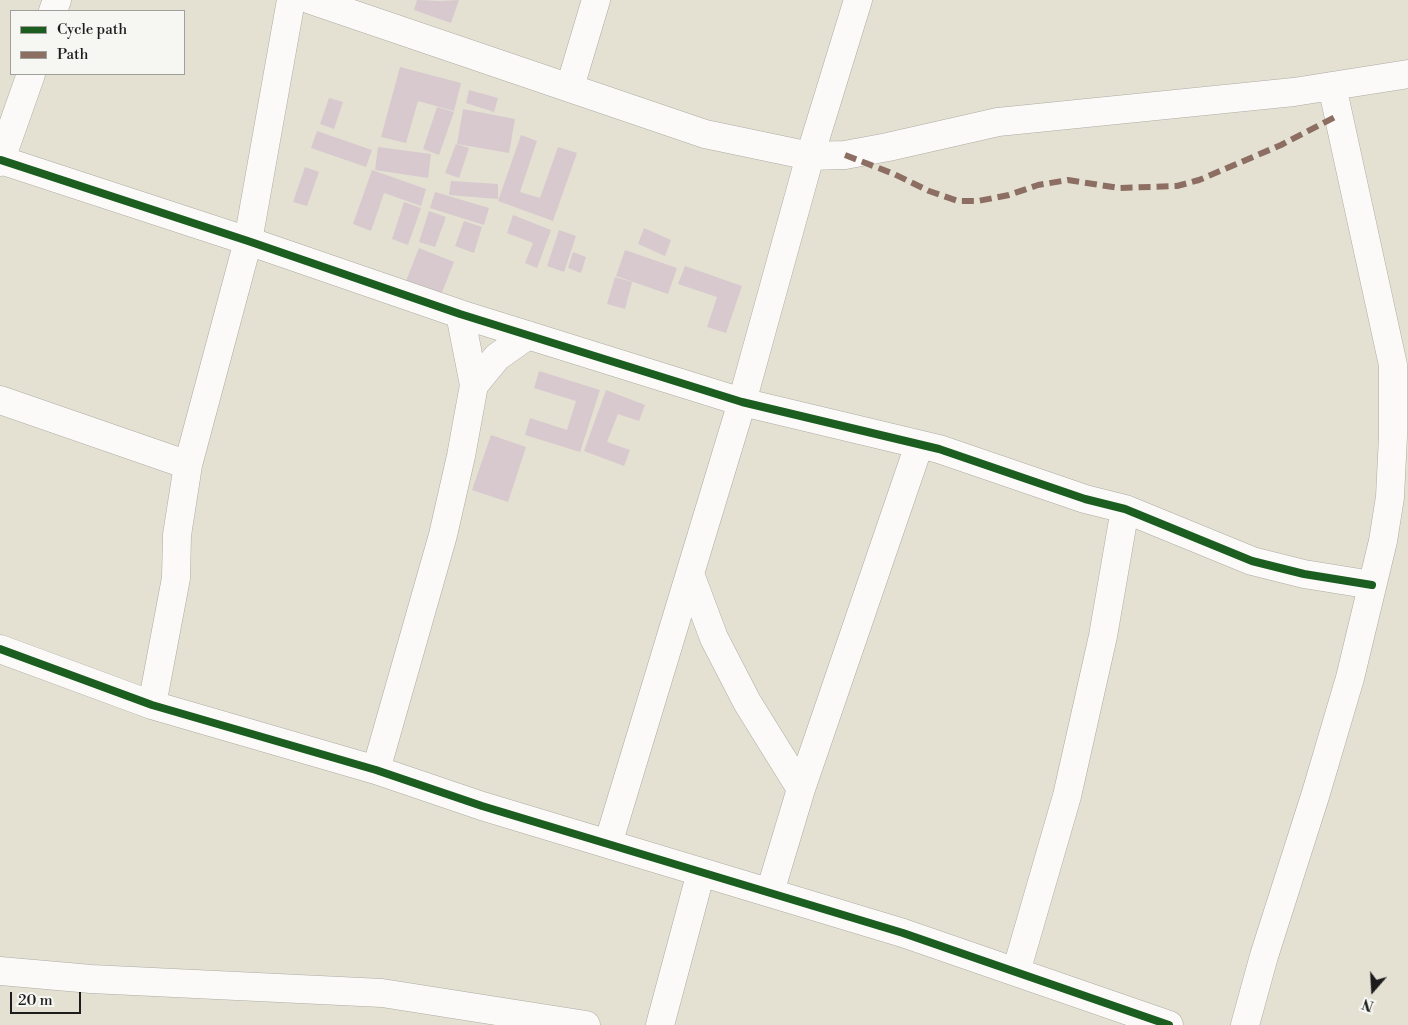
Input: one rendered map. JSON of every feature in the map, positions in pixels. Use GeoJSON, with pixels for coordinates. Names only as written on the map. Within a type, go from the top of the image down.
{"type":"FeatureCollection","features":[{"type":"Feature","properties":{"kind":"street"},"geometry":{"type":"LineString","coordinates":[[152,705],[176,578],[176,535],[188,465],[248,241],[309,0],[705,134],[810,156],[846,155],[998,122],[1294,92],[1408,74]]}},
{"type":"Feature","properties":{"kind":"street"},"geometry":{"type":"LineString","coordinates":[[570,87],[596,0]]}},
{"type":"Feature","properties":{"kind":"street"},"geometry":{"type":"LineString","coordinates":[[608,844],[742,402],[810,156],[858,0]]}},
{"type":"Feature","properties":{"kind":"street"},"geometry":{"type":"LineString","coordinates":[[31,75],[0,161],[248,241],[460,314],[742,402],[939,449],[1086,499],[1125,509],[1252,561],[1304,574],[1372,585]]}},
{"type":"Feature","properties":{"kind":"street"},"geometry":{"type":"LineString","coordinates":[[1245,1025],[1264,956],[1316,793],[1350,678],[1383,541],[1390,497],[1393,436],[1401,363],[1332,86]]}},
{"type":"Feature","properties":{"kind":"street"},"geometry":{"type":"LineString","coordinates":[[376,770],[443,535],[461,456],[474,385],[460,314]]}},
{"type":"Feature","properties":{"kind":"street"},"geometry":{"type":"LineString","coordinates":[[474,385],[497,357],[528,335]]}},
{"type":"Feature","properties":{"kind":"street"},"geometry":{"type":"LineString","coordinates":[[0,400],[188,465]]}},
{"type":"Feature","properties":{"kind":"street"},"geometry":{"type":"LineString","coordinates":[[770,892],[802,790],[919,445]]}},
{"type":"Feature","properties":{"kind":"street"},"geometry":{"type":"LineString","coordinates":[[1016,972],[1067,796],[1103,636],[1125,509]]}},
{"type":"Feature","properties":{"kind":"street"},"geometry":{"type":"LineString","coordinates":[[690,574],[714,638],[747,702],[802,790]]}},
{"type":"Feature","properties":{"kind":"street"},"geometry":{"type":"LineString","coordinates":[[0,648],[152,705],[376,770],[482,806],[903,933],[1169,1025]]}},
{"type":"Feature","properties":{"kind":"street"},"geometry":{"type":"LineString","coordinates":[[660,1025],[701,872]]}},
{"type":"Feature","properties":{"kind":"street"},"geometry":{"type":"LineString","coordinates":[[0,971],[91,979],[382,993],[586,1025]]}},
{"type":"Feature","properties":{"kind":"building"},"geometry":{"type":"Polygon","coordinates":[[[417,0],[459,0],[451,23],[414,10],[417,0]]]}},
{"type":"Feature","properties":{"kind":"building"},"geometry":{"type":"Polygon","coordinates":[[[400,67],[461,83],[454,111],[418,101],[406,143],[381,137],[400,67]]]}},
{"type":"Feature","properties":{"kind":"building"},"geometry":{"type":"Polygon","coordinates":[[[469,90],[498,98],[494,112],[466,103],[469,90]]]}},
{"type":"Feature","properties":{"kind":"building"},"geometry":{"type":"Polygon","coordinates":[[[329,98],[343,102],[334,129],[320,124],[329,98]]]}},
{"type":"Feature","properties":{"kind":"building"},"geometry":{"type":"Polygon","coordinates":[[[437,107],[454,112],[439,155],[423,149],[437,107]]]}},
{"type":"Feature","properties":{"kind":"building"},"geometry":{"type":"Polygon","coordinates":[[[463,109],[515,119],[509,153],[457,144],[463,109]]]}},
{"type":"Feature","properties":{"kind":"building"},"geometry":{"type":"Polygon","coordinates":[[[317,131],[372,150],[366,167],[311,148],[317,131]]]}},
{"type":"Feature","properties":{"kind":"building"},"geometry":{"type":"Polygon","coordinates":[[[521,135],[537,141],[520,192],[540,198],[558,147],[577,153],[553,221],[498,201],[521,135]]]}},
{"type":"Feature","properties":{"kind":"building"},"geometry":{"type":"Polygon","coordinates":[[[456,144],[469,148],[459,178],[445,173],[456,144]]]}},
{"type":"Feature","properties":{"kind":"building"},"geometry":{"type":"Polygon","coordinates":[[[378,147],[431,154],[428,178],[375,170],[378,147]]]}},
{"type":"Feature","properties":{"kind":"building"},"geometry":{"type":"Polygon","coordinates":[[[305,167],[319,172],[307,206],[293,202],[305,167]]]}},
{"type":"Feature","properties":{"kind":"building"},"geometry":{"type":"Polygon","coordinates":[[[372,170],[426,189],[421,206],[384,193],[371,231],[353,224],[372,170]]]}},
{"type":"Feature","properties":{"kind":"building"},"geometry":{"type":"Polygon","coordinates":[[[451,181],[498,184],[498,199],[449,195],[451,181]]]}},
{"type":"Feature","properties":{"kind":"building"},"geometry":{"type":"Polygon","coordinates":[[[435,192],[489,208],[484,225],[430,208],[435,192]]]}},
{"type":"Feature","properties":{"kind":"building"},"geometry":{"type":"Polygon","coordinates":[[[404,202],[421,208],[408,245],[392,239],[404,202]]]}},
{"type":"Feature","properties":{"kind":"building"},"geometry":{"type":"Polygon","coordinates":[[[429,211],[446,217],[435,247],[419,242],[429,211]]]}},
{"type":"Feature","properties":{"kind":"building"},"geometry":{"type":"Polygon","coordinates":[[[513,215],[551,230],[537,268],[525,263],[533,243],[507,233],[513,215]]]}},
{"type":"Feature","properties":{"kind":"building"},"geometry":{"type":"Polygon","coordinates":[[[464,221],[482,227],[474,253],[455,246],[464,221]]]}},
{"type":"Feature","properties":{"kind":"building"},"geometry":{"type":"Polygon","coordinates":[[[644,228],[671,240],[665,256],[638,244],[644,228]]]}},
{"type":"Feature","properties":{"kind":"building"},"geometry":{"type":"Polygon","coordinates":[[[559,230],[576,236],[564,272],[547,266],[559,230]]]}},
{"type":"Feature","properties":{"kind":"building"},"geometry":{"type":"Polygon","coordinates":[[[419,248],[454,262],[441,295],[406,281],[419,248]]]}},
{"type":"Feature","properties":{"kind":"building"},"geometry":{"type":"Polygon","coordinates":[[[625,250],[677,268],[668,294],[616,276],[625,250]]]}},
{"type":"Feature","properties":{"kind":"building"},"geometry":{"type":"Polygon","coordinates":[[[573,252],[586,257],[581,273],[568,268],[573,252]]]}},
{"type":"Feature","properties":{"kind":"building"},"geometry":{"type":"Polygon","coordinates":[[[685,266],[742,286],[726,333],[707,327],[717,297],[678,284],[685,266]]]}},
{"type":"Feature","properties":{"kind":"building"},"geometry":{"type":"Polygon","coordinates":[[[615,277],[632,282],[625,309],[607,304],[615,277]]]}},
{"type":"Feature","properties":{"kind":"building"},"geometry":{"type":"Polygon","coordinates":[[[539,371],[600,390],[580,452],[525,435],[530,418],[567,430],[576,401],[534,388],[539,371]]]}},
{"type":"Feature","properties":{"kind":"building"},"geometry":{"type":"Polygon","coordinates":[[[606,390],[645,405],[639,421],[618,414],[607,442],[630,450],[624,466],[584,451],[606,390]]]}},
{"type":"Feature","properties":{"kind":"building"},"geometry":{"type":"Polygon","coordinates":[[[491,435],[526,447],[508,502],[472,490],[491,435]]]}},
{"type":"Feature","properties":{"kind":"marked path"},"geometry":{"type":"LineString","coordinates":[[845,155],[894,174],[929,191],[958,201],[978,201],[1009,195],[1038,185],[1068,180],[1119,188],[1177,186],[1199,180],[1281,145],[1339,115]]}},
{"type":"Feature","properties":{"kind":"cycle path"},"geometry":{"type":"LineString","coordinates":[[1,160],[248,241],[460,314],[742,402],[939,449],[1085,499],[1125,509],[1252,561],[1304,574],[1372,585]]}},
{"type":"Feature","properties":{"kind":"cycle path"},"geometry":{"type":"LineString","coordinates":[[0,649],[152,705],[376,770],[482,806],[903,933],[1169,1025]]}}]}
